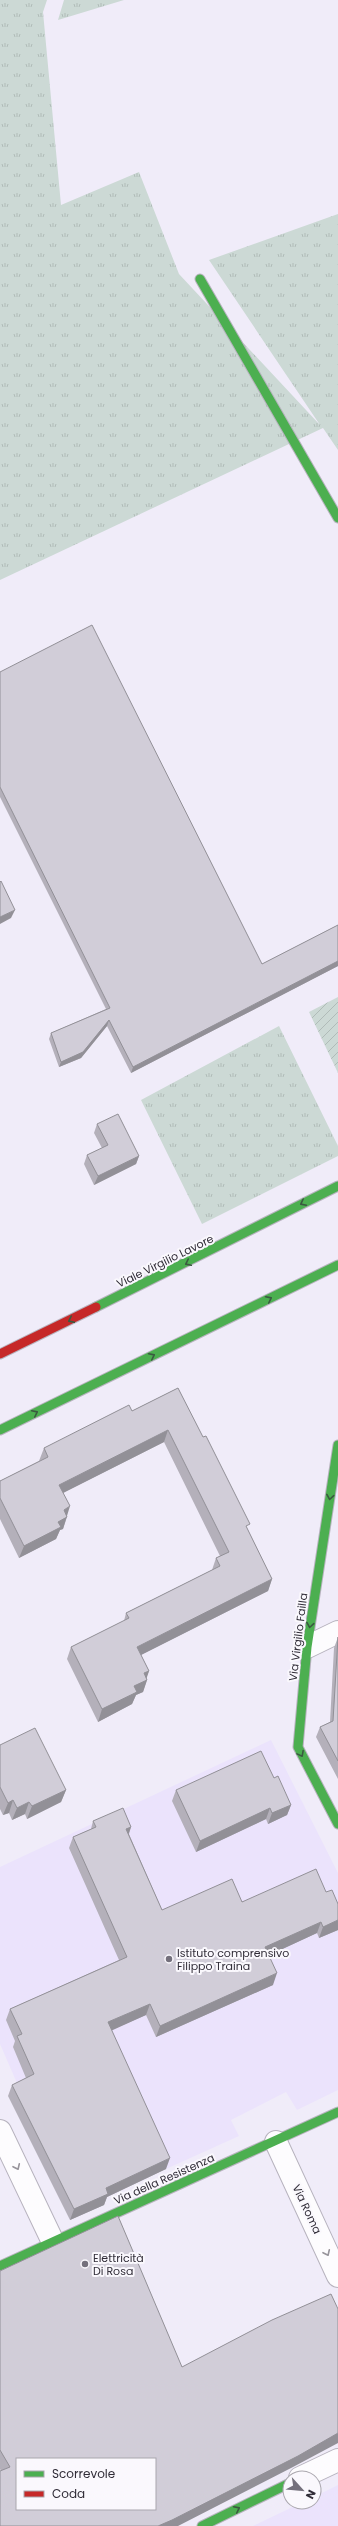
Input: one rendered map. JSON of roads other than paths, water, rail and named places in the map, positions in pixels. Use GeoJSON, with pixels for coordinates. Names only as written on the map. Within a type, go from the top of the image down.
{"type":"FeatureCollection","features":[{"type":"Feature","properties":{"kind":"street"},"geometry":{"type":"LineString","coordinates":[[200,279],[338,518]]}},
{"type":"Feature","properties":{"kind":"street","name":"Viale Virgilio Lavore"},"geometry":{"type":"LineString","coordinates":[[0,1354],[202,1256],[338,1186]]}},
{"type":"Feature","properties":{"kind":"street"},"geometry":{"type":"LineString","coordinates":[[0,1430],[338,1265]]}},
{"type":"Feature","properties":{"kind":"street","name":"Via Virgilio Failla"},"geometry":{"type":"LineString","coordinates":[[338,1444],[307,1647],[298,1747],[338,1824]]}},
{"type":"Feature","properties":{"kind":"street"},"geometry":{"type":"LineString","coordinates":[[307,1647],[338,1632]]}},
{"type":"Feature","properties":{"kind":"street","name":"Via della Resistenza"},"geometry":{"type":"LineString","coordinates":[[0,2266],[276,2142],[338,2112]]}},
{"type":"Feature","properties":{"kind":"street"},"geometry":{"type":"LineString","coordinates":[[0,2131],[53,2242]]}},
{"type":"Feature","properties":{"kind":"street","name":"Via Roma"},"geometry":{"type":"LineString","coordinates":[[276,2142],[338,2276]]}},
{"type":"Feature","properties":{"kind":"street"},"geometry":{"type":"LineString","coordinates":[[317,2470],[338,2460]]}},
{"type":"Feature","properties":{"kind":"street"},"geometry":{"type":"LineString","coordinates":[[202,2526],[282,2487]]}},
{"type":"Feature","properties":{"kind":"place","name":"Istituto comprensivo Filippo Traina"},"geometry":{"type":"Point","coordinates":[169,1959]}},
{"type":"Feature","properties":{"kind":"place","name":"Elettricità Di Rosa"},"geometry":{"type":"Point","coordinates":[85,2264]}}]}
